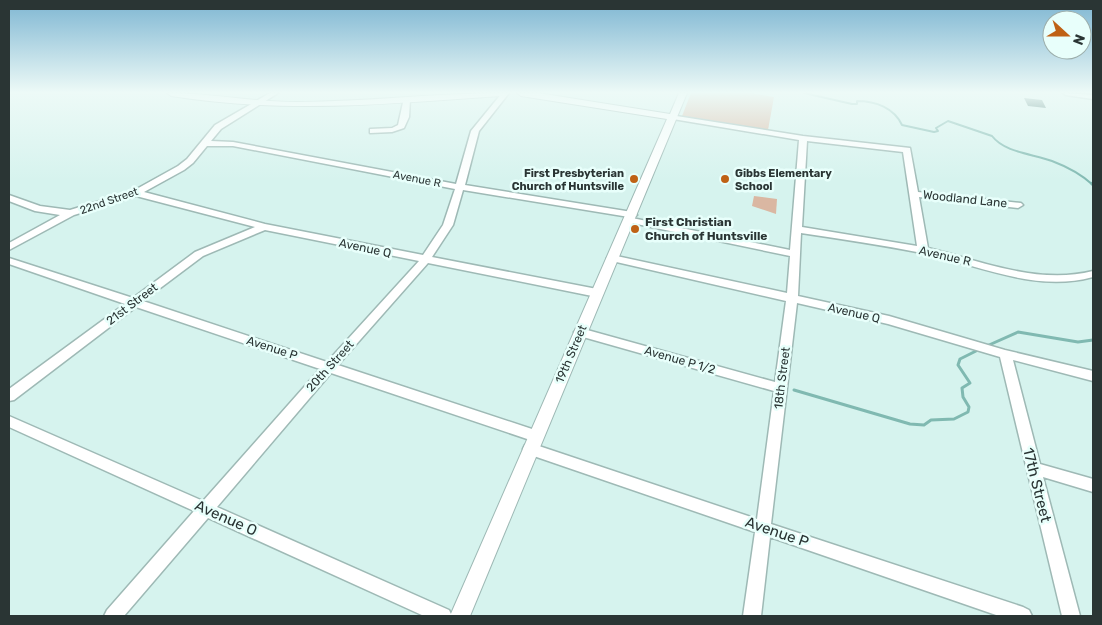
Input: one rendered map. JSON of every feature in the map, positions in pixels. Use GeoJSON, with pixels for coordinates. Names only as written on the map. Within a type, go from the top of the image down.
{"type":"FeatureCollection","features":[{"type":"Feature","properties":{"kind":"street","name":"22nd Street"},"geometry":{"type":"LineString","coordinates":[[9,247],[54,221],[136,193],[181,168],[190,161],[218,127],[226,122]]}},
{"type":"Feature","properties":{"kind":"street"},"geometry":{"type":"LineString","coordinates":[[373,131],[397,130],[405,122]]}},
{"type":"Feature","properties":{"kind":"street","name":"20th Street"},"geometry":{"type":"LineString","coordinates":[[112,616],[425,260],[448,225],[475,131],[481,122]]}},
{"type":"Feature","properties":{"kind":"street","name":"19th Street"},"geometry":{"type":"LineString","coordinates":[[460,616],[671,122]]}},
{"type":"Feature","properties":{"kind":"street"},"geometry":{"type":"LineString","coordinates":[[700,122],[803,138],[907,150],[923,250]]}},
{"type":"Feature","properties":{"kind":"street","name":"18th Street"},"geometry":{"type":"LineString","coordinates":[[752,616],[792,298],[803,138]]}},
{"type":"Feature","properties":{"kind":"street","name":"Avenue R"},"geometry":{"type":"LineString","coordinates":[[203,143],[233,144],[631,217],[795,254]]}},
{"type":"Feature","properties":{"kind":"street","name":"Avenue Q"},"geometry":{"type":"LineString","coordinates":[[136,193],[264,227],[597,293]]}},
{"type":"Feature","properties":{"kind":"street","name":"Woodland Lane"},"geometry":{"type":"LineString","coordinates":[[913,194],[1018,204]]}},
{"type":"Feature","properties":{"kind":"street"},"geometry":{"type":"LineString","coordinates":[[9,198],[38,209],[71,214]]}},
{"type":"Feature","properties":{"kind":"street","name":"21st Street"},"geometry":{"type":"LineString","coordinates":[[9,396],[199,254],[264,227]]}},
{"type":"Feature","properties":{"kind":"street","name":"Avenue R"},"geometry":{"type":"LineString","coordinates":[[796,229],[923,250],[1045,279],[1083,278],[1093,274]]}},
{"type":"Feature","properties":{"kind":"street","name":"Avenue Q"},"geometry":{"type":"LineString","coordinates":[[612,258],[888,320],[1005,354],[1093,376]]}},
{"type":"Feature","properties":{"kind":"street","name":"Avenue P"},"geometry":{"type":"LineString","coordinates":[[9,261],[329,367],[763,528],[1023,616]]}},
{"type":"Feature","properties":{"kind":"street","name":"Avenue P 1/2"},"geometry":{"type":"LineString","coordinates":[[580,332],[780,388]]}},
{"type":"Feature","properties":{"kind":"street","name":"17th Street"},"geometry":{"type":"LineString","coordinates":[[1005,354],[1032,468],[1071,616]]}},
{"type":"Feature","properties":{"kind":"street","name":"Avenue O"},"geometry":{"type":"LineString","coordinates":[[9,421],[443,616]]}},
{"type":"Feature","properties":{"kind":"street"},"geometry":{"type":"LineString","coordinates":[[1032,468],[1093,485]]}},
{"type":"Feature","properties":{"kind":"shaded area"},"geometry":{"type":"Polygon","coordinates":[[[720,122],[769,122],[768,130],[720,122]]]}},
{"type":"Feature","properties":{"kind":"shaded area"},"geometry":{"type":"Polygon","coordinates":[[[754,196],[777,199],[776,214],[752,206],[754,196]]]}},
{"type":"Feature","properties":{"kind":"waterway"},"geometry":{"type":"LineString","coordinates":[[901,122],[902,125],[934,132],[938,131],[936,128],[946,122]]}},
{"type":"Feature","properties":{"kind":"waterway"},"geometry":{"type":"LineString","coordinates":[[951,122],[992,136],[1012,150],[1063,166],[1079,174],[1093,185],[1091,183]]}},
{"type":"Feature","properties":{"kind":"waterway"},"geometry":{"type":"LineString","coordinates":[[989,345],[1018,332],[1078,342],[1093,340]]}},
{"type":"Feature","properties":{"kind":"waterway"},"geometry":{"type":"LineString","coordinates":[[794,390],[910,424],[924,425],[931,420],[954,419],[968,412],[969,407],[963,397],[962,388],[970,383],[958,365],[960,359],[976,351]]}},
{"type":"Feature","properties":{"kind":"place","name":"First Presbyterian Church of Huntsville"},"geometry":{"type":"Point","coordinates":[634,179]}},
{"type":"Feature","properties":{"kind":"place","name":"Gibbs Elementary School"},"geometry":{"type":"Point","coordinates":[725,179]}},
{"type":"Feature","properties":{"kind":"place","name":"First Christian Church of Huntsville"},"geometry":{"type":"Point","coordinates":[635,229]}}]}
